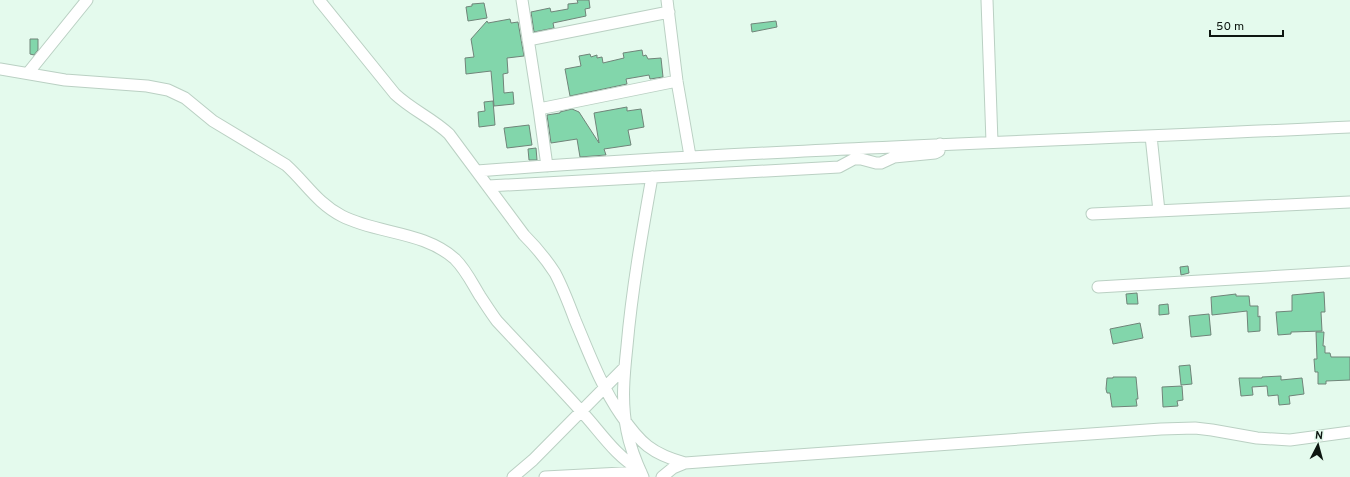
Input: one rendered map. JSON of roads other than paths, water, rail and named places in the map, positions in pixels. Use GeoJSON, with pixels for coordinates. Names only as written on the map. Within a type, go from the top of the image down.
{"type":"FeatureCollection","features":[{"type":"Feature","properties":{"kind":"street"},"geometry":{"type":"LineString","coordinates":[[28,73],[87,0]]}},
{"type":"Feature","properties":{"kind":"street"},"geometry":{"type":"LineString","coordinates":[[319,0],[395,94],[410,107],[434,121],[449,134],[524,235],[541,253],[555,273],[604,389],[631,430],[650,448],[661,455],[685,463]]}},
{"type":"Feature","properties":{"kind":"street"},"geometry":{"type":"LineString","coordinates":[[522,0],[540,109],[547,166]]}},
{"type":"Feature","properties":{"kind":"street"},"geometry":{"type":"LineString","coordinates":[[667,0],[690,156]]}},
{"type":"Feature","properties":{"kind":"street"},"geometry":{"type":"LineString","coordinates":[[987,0],[992,142]]}},
{"type":"Feature","properties":{"kind":"street"},"geometry":{"type":"LineString","coordinates":[[528,40],[668,12]]}},
{"type":"Feature","properties":{"kind":"street"},"geometry":{"type":"LineString","coordinates":[[0,69],[65,80],[147,86],[168,90],[185,98],[213,121],[286,165],[314,195],[342,216],[428,242],[446,252],[454,258],[467,273],[497,322],[582,411],[620,454],[641,472]]}},
{"type":"Feature","properties":{"kind":"street"},"geometry":{"type":"LineString","coordinates":[[540,109],[678,81]]}},
{"type":"Feature","properties":{"kind":"street"},"geometry":{"type":"LineString","coordinates":[[477,171],[690,156],[1350,127]]}},
{"type":"Feature","properties":{"kind":"street"},"geometry":{"type":"LineString","coordinates":[[1152,136],[1159,211]]}},
{"type":"Feature","properties":{"kind":"street"},"geometry":{"type":"LineString","coordinates":[[488,186],[839,167],[851,160],[857,159],[882,163],[894,157],[935,153],[939,151],[940,144]]}},
{"type":"Feature","properties":{"kind":"street"},"geometry":{"type":"LineString","coordinates":[[641,472],[630,444],[625,421],[625,367],[630,316],[652,177]]}},
{"type":"Feature","properties":{"kind":"street"},"geometry":{"type":"LineString","coordinates":[[1092,214],[1350,202]]}},
{"type":"Feature","properties":{"kind":"street"},"geometry":{"type":"LineString","coordinates":[[1098,287],[1350,272]]}},
{"type":"Feature","properties":{"kind":"street"},"geometry":{"type":"LineString","coordinates":[[513,477],[533,460],[625,367]]}},
{"type":"Feature","properties":{"kind":"street"},"geometry":{"type":"LineString","coordinates":[[662,477],[673,468],[685,463],[1161,429],[1195,428],[1257,438],[1290,440],[1350,432]]}},
{"type":"Feature","properties":{"kind":"street"},"geometry":{"type":"LineString","coordinates":[[545,477],[641,472]]}}]}
